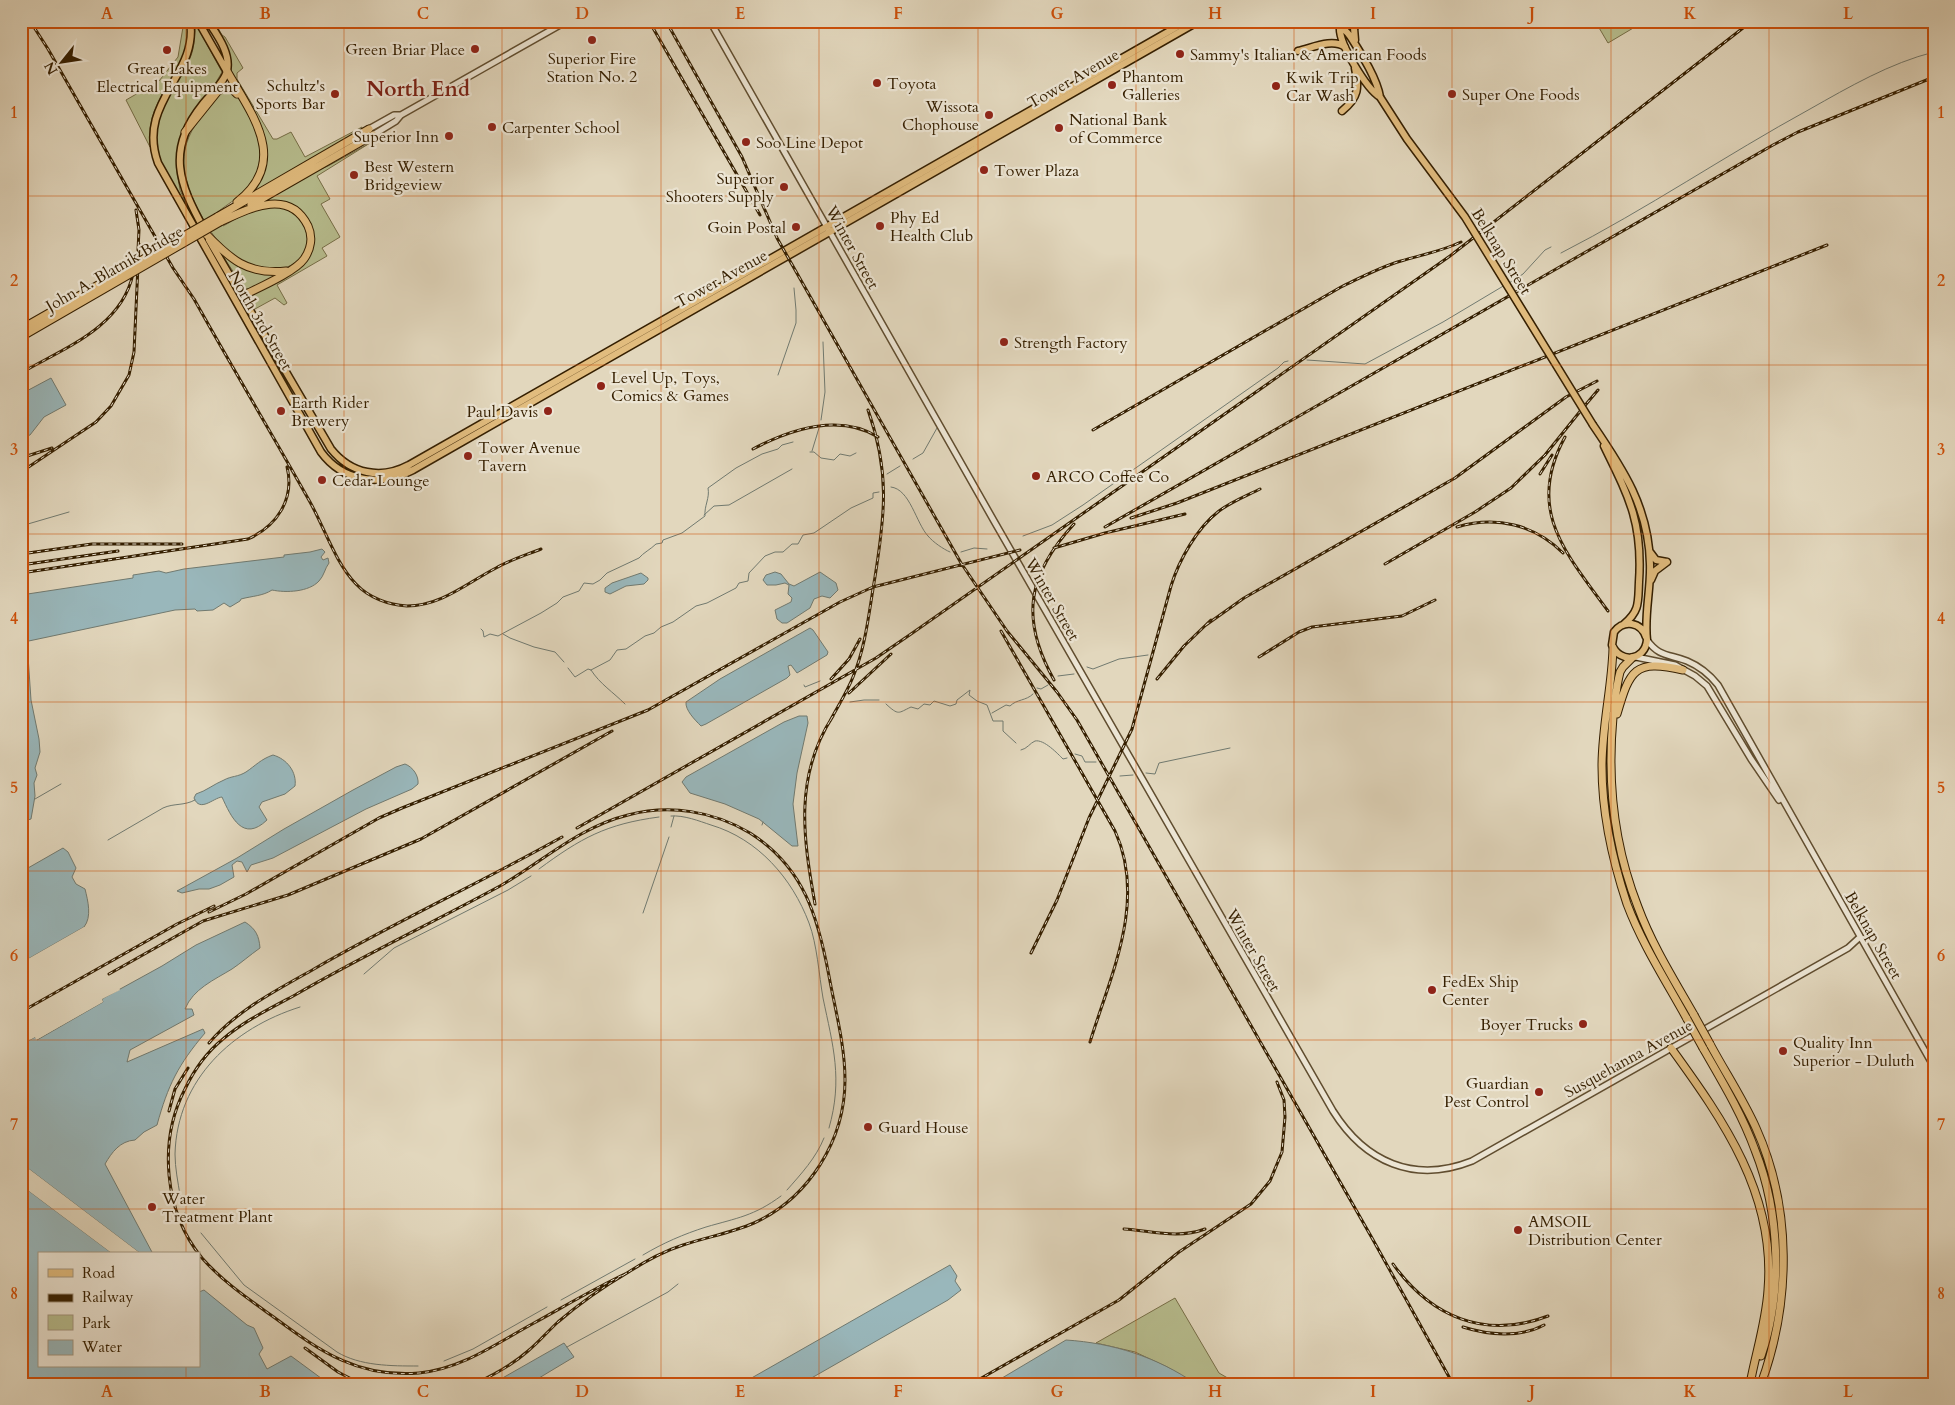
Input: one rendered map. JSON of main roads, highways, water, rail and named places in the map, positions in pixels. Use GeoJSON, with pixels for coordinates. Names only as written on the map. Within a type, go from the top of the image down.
{"type":"FeatureCollection","features":[{"type":"Feature","properties":{"kind":"highway"},"geometry":{"type":"LineString","coordinates":[[219,220],[250,191],[261,171],[264,147],[256,124],[227,71]]}},
{"type":"Feature","properties":{"kind":"highway"},"geometry":{"type":"LineString","coordinates":[[185,132],[214,95],[227,87],[236,91],[256,124]]}},
{"type":"Feature","properties":{"kind":"highway"},"geometry":{"type":"LineString","coordinates":[[219,220],[371,132]]}},
{"type":"Feature","properties":{"kind":"highway"},"geometry":{"type":"LineString","coordinates":[[219,220],[266,204],[282,205],[295,210],[309,228],[311,243],[304,259],[289,271],[242,296]]}},
{"type":"Feature","properties":{"kind":"highway","name":"John A. Blatnik Bridge"},"geometry":{"type":"LineString","coordinates":[[21,329],[219,220]]}},
{"type":"Feature","properties":{"kind":"highway","name":"John A. Blatnik Bridge"},"geometry":{"type":"LineString","coordinates":[[21,337],[219,220]]}},
{"type":"Feature","properties":{"kind":"highway"},"geometry":{"type":"LineString","coordinates":[[205,233],[225,253],[246,267],[264,272],[289,271]]}},
{"type":"Feature","properties":{"kind":"highway"},"geometry":{"type":"LineString","coordinates":[[1613,648],[1602,766],[1604,806],[1609,838],[1628,904],[1645,943],[1756,1128],[1769,1165],[1779,1206],[1783,1244],[1783,1286],[1772,1348],[1760,1384]]}},
{"type":"Feature","properties":{"kind":"highway"},"geometry":{"type":"LineString","coordinates":[[1634,657],[1620,672],[1612,732],[1610,769],[1616,832],[1624,867],[1646,927],[1690,1017]]}},
{"type":"Feature","properties":{"kind":"highway"},"geometry":{"type":"LineString","coordinates":[[1612,732],[1627,682],[1635,671],[1650,666],[1684,670]]}},
{"type":"Feature","properties":{"kind":"highway"},"geometry":{"type":"LineString","coordinates":[[1706,1046],[1756,1150],[1770,1207],[1775,1263],[1773,1294],[1764,1347],[1751,1384]]}},
{"type":"Feature","properties":{"kind":"highway"},"geometry":{"type":"LineString","coordinates":[[1671,1048],[1730,1136],[1748,1172],[1762,1212],[1767,1246],[1768,1288],[1764,1325],[1751,1384]]}},
{"type":"Feature","properties":{"kind":"main road","name":"North 3rd Street"},"geometry":{"type":"LineString","coordinates":[[190,21],[190,41],[185,58],[154,122],[152,141],[158,163],[319,450],[333,465],[355,478]]}},
{"type":"Feature","properties":{"kind":"main road"},"geometry":{"type":"LineString","coordinates":[[198,21],[227,71]]}},
{"type":"Feature","properties":{"kind":"main road"},"geometry":{"type":"LineString","coordinates":[[185,132],[190,121],[227,71],[226,56],[208,21]]}},
{"type":"Feature","properties":{"kind":"main road","name":"Tower Avenue"},"geometry":{"type":"LineString","coordinates":[[355,478],[384,480],[408,473],[1187,21]]}},
{"type":"Feature","properties":{"kind":"main road","name":"Tower Avenue"},"geometry":{"type":"LineString","coordinates":[[358,470],[378,474],[395,472],[404,468],[1199,21]]}},
{"type":"Feature","properties":{"kind":"main road"},"geometry":{"type":"LineString","coordinates":[[1360,21],[1354,27],[1354,36],[1380,97]]}},
{"type":"Feature","properties":{"kind":"main road"},"geometry":{"type":"LineString","coordinates":[[1339,24],[1350,37],[1371,73]]}},
{"type":"Feature","properties":{"kind":"main road"},"geometry":{"type":"LineString","coordinates":[[1339,24],[1340,36],[1354,62],[1372,90],[1380,97]]}},
{"type":"Feature","properties":{"kind":"main road"},"geometry":{"type":"LineString","coordinates":[[1298,51],[1333,43],[1341,44],[1347,49]]}},
{"type":"Feature","properties":{"kind":"main road"},"geometry":{"type":"LineString","coordinates":[[1342,111],[1352,102],[1356,94],[1357,80],[1354,62]]}},
{"type":"Feature","properties":{"kind":"main road","name":"Belknap Street"},"geometry":{"type":"LineString","coordinates":[[1380,97],[1407,139],[1466,217],[1593,425],[1621,466],[1635,494],[1644,519],[1649,551],[1650,584],[1647,639]]}},
{"type":"Feature","properties":{"kind":"main road","name":"North 3rd Street"},"geometry":{"type":"LineString","coordinates":[[185,132],[181,169],[185,194],[205,233],[328,444],[337,456],[358,470]]}},
{"type":"Feature","properties":{"kind":"main road","name":"Belknap Street"},"geometry":{"type":"LineString","coordinates":[[1593,425],[1629,498],[1639,537],[1638,602],[1635,613],[1624,624]]}},
{"type":"Feature","properties":{"kind":"main road"},"geometry":{"type":"LineString","coordinates":[[1649,551],[1656,560],[1667,562],[1654,573],[1650,584]]}},
{"type":"Feature","properties":{"kind":"main road"},"geometry":{"type":"LineString","coordinates":[[1624,624],[1638,625],[1647,639],[1645,648],[1634,657],[1623,657],[1613,648],[1614,632],[1624,624]]}},
{"type":"Feature","properties":{"kind":"water"},"geometry":{"type":"Polygon","coordinates":[[[51,378],[66,405],[44,417],[30,435],[21,438],[21,394],[51,378]]]}},
{"type":"Feature","properties":{"kind":"water"},"geometry":{"type":"Polygon","coordinates":[[[322,549],[325,552],[321,557],[323,560],[328,558],[329,563],[322,577],[315,585],[303,589],[290,591],[272,590],[261,595],[241,599],[230,607],[224,603],[213,610],[175,610],[24,642],[28,656],[31,700],[40,752],[35,768],[37,775],[34,783],[35,796],[31,819],[21,822],[21,595],[133,578],[133,575],[159,571],[166,573],[184,569],[284,557],[284,555],[322,549]]]}},
{"type":"Feature","properties":{"kind":"water"},"geometry":{"type":"Polygon","coordinates":[[[775,572],[781,574],[789,584],[794,586],[820,572],[836,583],[838,590],[830,598],[822,596],[814,599],[810,608],[787,623],[782,623],[777,619],[775,610],[791,602],[792,598],[788,594],[789,585],[785,583],[767,585],[763,580],[766,575],[775,572]]]}},
{"type":"Feature","properties":{"kind":"water"},"geometry":{"type":"Polygon","coordinates":[[[641,573],[648,578],[644,584],[626,586],[610,594],[605,592],[605,588],[612,583],[641,573]]]}},
{"type":"Feature","properties":{"kind":"water"},"geometry":{"type":"Polygon","coordinates":[[[810,628],[828,652],[827,655],[797,673],[791,665],[788,666],[790,675],[787,678],[706,724],[701,726],[691,715],[686,702],[720,679],[810,628]]]}},
{"type":"Feature","properties":{"kind":"water"},"geometry":{"type":"Polygon","coordinates":[[[799,716],[807,716],[808,723],[797,773],[793,804],[798,846],[792,846],[759,819],[725,804],[690,793],[682,782],[686,777],[784,722],[799,716]]]}},
{"type":"Feature","properties":{"kind":"water"},"geometry":{"type":"Polygon","coordinates":[[[273,755],[287,763],[293,771],[295,786],[285,794],[262,802],[259,807],[267,820],[259,826],[251,829],[239,825],[229,812],[222,797],[203,805],[194,798],[196,794],[217,783],[243,774],[273,755]]]}},
{"type":"Feature","properties":{"kind":"water"},"geometry":{"type":"Polygon","coordinates":[[[405,764],[413,770],[418,778],[418,784],[412,789],[366,809],[273,858],[251,865],[247,872],[242,862],[237,861],[232,865],[234,877],[220,885],[209,889],[182,893],[177,891],[353,790],[405,764]]]}},
{"type":"Feature","properties":{"kind":"water"},"geometry":{"type":"Polygon","coordinates":[[[63,848],[68,852],[76,868],[72,877],[76,884],[85,889],[89,909],[88,919],[84,927],[21,963],[21,872],[63,848]]]}},
{"type":"Feature","properties":{"kind":"water"},"geometry":{"type":"Polygon","coordinates":[[[245,922],[256,933],[260,948],[193,996],[185,1009],[192,1009],[194,1015],[130,1050],[127,1062],[203,1029],[205,1033],[175,1076],[165,1098],[157,1125],[144,1132],[135,1140],[121,1145],[105,1164],[152,1252],[138,1252],[21,1163],[21,1045],[35,1037],[37,1040],[103,1002],[102,999],[196,945],[245,922]]]}},
{"type":"Feature","properties":{"kind":"water"},"geometry":{"type":"Polygon","coordinates":[[[21,1185],[110,1252],[38,1252],[38,1368],[200,1368],[200,1292],[204,1290],[247,1325],[254,1328],[263,1348],[259,1354],[267,1369],[291,1356],[329,1384],[21,1384],[21,1185]]]}},
{"type":"Feature","properties":{"kind":"water"},"geometry":{"type":"Polygon","coordinates":[[[950,1265],[957,1276],[955,1281],[961,1290],[948,1300],[802,1384],[741,1384],[950,1265]]]}},
{"type":"Feature","properties":{"kind":"water"},"geometry":{"type":"Polygon","coordinates":[[[1066,1340],[1101,1344],[1134,1353],[1166,1366],[1196,1384],[992,1384],[1066,1340]]]}},
{"type":"Feature","properties":{"kind":"water"},"geometry":{"type":"Polygon","coordinates":[[[564,1343],[574,1357],[529,1384],[492,1384],[564,1343]]]}},
{"type":"Feature","properties":{"kind":"waterway"},"geometry":{"type":"LineString","coordinates":[[1561,253],[1855,84],[1902,62],[1934,52]]}},
{"type":"Feature","properties":{"kind":"waterway"},"geometry":{"type":"LineString","coordinates":[[1509,283],[1523,274],[1545,250],[1551,247]]}},
{"type":"Feature","properties":{"kind":"waterway"},"geometry":{"type":"LineString","coordinates":[[1307,360],[1365,364],[1443,322],[1505,285]]}},
{"type":"Feature","properties":{"kind":"waterway"},"geometry":{"type":"LineString","coordinates":[[778,375],[796,323],[794,288]]}},
{"type":"Feature","properties":{"kind":"waterway"},"geometry":{"type":"LineString","coordinates":[[821,420],[825,392],[823,342]]}},
{"type":"Feature","properties":{"kind":"waterway"},"geometry":{"type":"LineString","coordinates":[[1023,536],[1052,525],[1083,505],[1288,361]]}},
{"type":"Feature","properties":{"kind":"waterway"},"geometry":{"type":"LineString","coordinates":[[812,451],[819,428]]}},
{"type":"Feature","properties":{"kind":"waterway"},"geometry":{"type":"LineString","coordinates":[[913,459],[923,453],[937,428]]}},
{"type":"Feature","properties":{"kind":"waterway"},"geometry":{"type":"LineString","coordinates":[[481,629],[484,637],[490,634],[498,636],[541,613],[563,597],[579,591],[584,583],[593,584],[607,573],[639,558],[656,544],[682,533],[705,516],[708,488],[736,468],[762,454],[793,442]]}},
{"type":"Feature","properties":{"kind":"waterway"},"geometry":{"type":"LineString","coordinates":[[810,452],[814,452],[821,458],[834,460],[840,454],[850,456],[856,453]]}},
{"type":"Feature","properties":{"kind":"waterway"},"geometry":{"type":"LineString","coordinates":[[887,474],[900,466]]}},
{"type":"Feature","properties":{"kind":"waterway"},"geometry":{"type":"LineString","coordinates":[[704,515],[714,506],[729,505],[792,469]]}},
{"type":"Feature","properties":{"kind":"waterway"},"geometry":{"type":"LineString","coordinates":[[891,487],[898,489],[908,500],[928,536],[950,552]]}},
{"type":"Feature","properties":{"kind":"waterway"},"geometry":{"type":"LineString","coordinates":[[591,670],[610,660],[617,650],[626,649],[645,636],[673,622],[696,606],[707,603],[736,588],[739,583],[748,581],[749,573],[765,556],[775,552],[783,552],[792,544],[798,544],[803,535],[814,533],[851,508],[873,498],[873,493],[879,492]]}},
{"type":"Feature","properties":{"kind":"waterway"},"geometry":{"type":"LineString","coordinates":[[21,526],[69,512]]}},
{"type":"Feature","properties":{"kind":"waterway"},"geometry":{"type":"LineString","coordinates":[[961,552],[974,548],[987,549]]}},
{"type":"Feature","properties":{"kind":"waterway"},"geometry":{"type":"LineString","coordinates":[[503,634],[534,647],[555,652],[564,662]]}},
{"type":"Feature","properties":{"kind":"waterway"},"geometry":{"type":"LineString","coordinates":[[1087,667],[1093,669],[1119,659],[1148,655]]}},
{"type":"Feature","properties":{"kind":"waterway"},"geometry":{"type":"LineString","coordinates":[[568,668],[575,677],[588,669],[591,670],[625,704]]}},
{"type":"Feature","properties":{"kind":"waterway"},"geometry":{"type":"LineString","coordinates":[[1058,676],[1074,674]]}},
{"type":"Feature","properties":{"kind":"waterway"},"geometry":{"type":"LineString","coordinates":[[804,685],[805,687],[820,681]]}},
{"type":"Feature","properties":{"kind":"waterway"},"geometry":{"type":"LineString","coordinates":[[1037,688],[1041,689],[1048,685]]}},
{"type":"Feature","properties":{"kind":"waterway"},"geometry":{"type":"LineString","coordinates":[[886,704],[896,712],[911,707],[918,709],[924,704],[930,705],[934,701],[950,706],[956,704],[957,700],[970,690],[969,695],[987,705],[993,721],[1003,721],[1003,731],[1016,743]]}},
{"type":"Feature","properties":{"kind":"waterway"},"geometry":{"type":"LineString","coordinates":[[992,713],[1033,694]]}},
{"type":"Feature","properties":{"kind":"waterway"},"geometry":{"type":"LineString","coordinates":[[850,702],[879,700]]}},
{"type":"Feature","properties":{"kind":"waterway"},"geometry":{"type":"LineString","coordinates":[[1021,750],[1035,741],[1039,741],[1050,747],[1063,759],[1067,758]]}},
{"type":"Feature","properties":{"kind":"waterway"},"geometry":{"type":"LineString","coordinates":[[1146,773],[1155,774],[1159,763],[1230,748]]}},
{"type":"Feature","properties":{"kind":"waterway"},"geometry":{"type":"LineString","coordinates":[[1075,754],[1082,756],[1085,762],[1096,762]]}},
{"type":"Feature","properties":{"kind":"waterway"},"geometry":{"type":"LineString","coordinates":[[1120,776],[1133,775]]}},
{"type":"Feature","properties":{"kind":"waterway"},"geometry":{"type":"LineString","coordinates":[[35,799],[61,784]]}},
{"type":"Feature","properties":{"kind":"waterway"},"geometry":{"type":"LineString","coordinates":[[108,840],[163,808],[195,800]]}},
{"type":"Feature","properties":{"kind":"waterway"},"geometry":{"type":"LineString","coordinates":[[671,816],[686,817],[702,822],[728,831],[744,840],[771,862],[783,876],[802,906],[814,940],[835,1063],[835,1094],[829,1128]]}},
{"type":"Feature","properties":{"kind":"waterway"},"geometry":{"type":"LineString","coordinates":[[671,827],[674,816]]}},
{"type":"Feature","properties":{"kind":"waterway"},"geometry":{"type":"LineString","coordinates":[[539,869],[568,849],[595,834],[624,824],[659,817]]}},
{"type":"Feature","properties":{"kind":"waterway"},"geometry":{"type":"LineString","coordinates":[[643,913],[669,837]]}},
{"type":"Feature","properties":{"kind":"waterway"},"geometry":{"type":"LineString","coordinates":[[364,974],[394,948],[508,890],[531,876]]}},
{"type":"Feature","properties":{"kind":"waterway"},"geometry":{"type":"LineString","coordinates":[[180,1195],[175,1159],[178,1127],[186,1102],[198,1080],[213,1060],[252,1028],[275,1016],[300,1007]]}},
{"type":"Feature","properties":{"kind":"waterway"},"geometry":{"type":"LineString","coordinates":[[787,1190],[803,1172],[824,1138]]}},
{"type":"Feature","properties":{"kind":"waterway"},"geometry":{"type":"LineString","coordinates":[[643,1255],[690,1233],[754,1212],[781,1196]]}},
{"type":"Feature","properties":{"kind":"waterway"},"geometry":{"type":"LineString","coordinates":[[185,1213],[187,1217]]}},
{"type":"Feature","properties":{"kind":"waterway"},"geometry":{"type":"LineString","coordinates":[[201,1233],[244,1285],[337,1352],[366,1363],[418,1366]]}},
{"type":"Feature","properties":{"kind":"waterway"},"geometry":{"type":"LineString","coordinates":[[561,1300],[635,1259]]}},
{"type":"Feature","properties":{"kind":"waterway"},"geometry":{"type":"LineString","coordinates":[[567,1347],[668,1292],[678,1284]]}},
{"type":"Feature","properties":{"kind":"waterway"},"geometry":{"type":"LineString","coordinates":[[444,1361],[473,1349],[547,1307]]}},
{"type":"Feature","properties":{"kind":"railway"},"geometry":{"type":"LineString","coordinates":[[30,21],[48,49],[173,268],[194,299],[310,502],[342,566],[356,584],[373,597],[386,602],[407,606],[419,605],[453,593],[501,565],[541,549]]}},
{"type":"Feature","properties":{"kind":"railway"},"geometry":{"type":"LineString","coordinates":[[649,21],[760,215]]}},
{"type":"Feature","properties":{"kind":"railway"},"geometry":{"type":"LineString","coordinates":[[666,21],[742,157],[777,238],[961,563],[1007,631],[1057,692],[1077,720],[1453,1384]]}},
{"type":"Feature","properties":{"kind":"railway"},"geometry":{"type":"LineString","coordinates":[[577,828],[876,658],[911,634],[1450,256],[1752,21]]}},
{"type":"Feature","properties":{"kind":"railway"},"geometry":{"type":"LineString","coordinates":[[1105,527],[1773,145],[1798,132],[1934,77]]}},
{"type":"Feature","properties":{"kind":"railway"},"geometry":{"type":"LineString","coordinates":[[136,210],[139,230],[138,250]]}},
{"type":"Feature","properties":{"kind":"railway"},"geometry":{"type":"LineString","coordinates":[[1093,430],[1341,287],[1385,266],[1461,242]]}},
{"type":"Feature","properties":{"kind":"railway"},"geometry":{"type":"LineString","coordinates":[[21,472],[96,422],[111,406],[129,375],[134,352],[139,244]]}},
{"type":"Feature","properties":{"kind":"railway"},"geometry":{"type":"LineString","coordinates":[[1131,518],[1177,503],[1827,245]]}},
{"type":"Feature","properties":{"kind":"railway"},"geometry":{"type":"LineString","coordinates":[[21,373],[72,345],[104,322],[127,293],[133,274]]}},
{"type":"Feature","properties":{"kind":"railway"},"geometry":{"type":"LineString","coordinates":[[1206,625],[1244,598],[1455,478],[1566,397],[1597,381]]}},
{"type":"Feature","properties":{"kind":"railway"},"geometry":{"type":"LineString","coordinates":[[1582,409],[1598,390]]}},
{"type":"Feature","properties":{"kind":"railway"},"geometry":{"type":"LineString","coordinates":[[1385,564],[1475,512],[1511,488],[1545,455],[1586,404]]}},
{"type":"Feature","properties":{"kind":"railway"},"geometry":{"type":"LineString","coordinates":[[830,721],[851,683],[861,653],[869,615],[881,533],[884,493],[883,473],[880,453],[868,410]]}},
{"type":"Feature","properties":{"kind":"railway"},"geometry":{"type":"LineString","coordinates":[[753,449],[783,435],[815,426],[847,426],[863,430],[878,437]]}},
{"type":"Feature","properties":{"kind":"railway"},"geometry":{"type":"LineString","coordinates":[[1565,437],[1554,463],[1549,487],[1550,509],[1556,530],[1565,550],[1608,611]]}},
{"type":"Feature","properties":{"kind":"railway"},"geometry":{"type":"LineString","coordinates":[[21,458],[52,448]]}},
{"type":"Feature","properties":{"kind":"railway"},"geometry":{"type":"LineString","coordinates":[[1540,474],[1552,455]]}},
{"type":"Feature","properties":{"kind":"railway"},"geometry":{"type":"LineString","coordinates":[[21,573],[248,539],[267,527],[281,510],[288,490],[287,467]]}},
{"type":"Feature","properties":{"kind":"railway"},"geometry":{"type":"LineString","coordinates":[[1031,953],[1057,900],[1089,818],[1132,729],[1171,586],[1184,555],[1203,526],[1219,511],[1260,489]]}},
{"type":"Feature","properties":{"kind":"railway"},"geometry":{"type":"LineString","coordinates":[[1054,548],[1105,533],[1185,514]]}},
{"type":"Feature","properties":{"kind":"railway"},"geometry":{"type":"LineString","coordinates":[[1457,527],[1486,522],[1514,525],[1540,535],[1563,553]]}},
{"type":"Feature","properties":{"kind":"railway"},"geometry":{"type":"LineString","coordinates":[[1054,680],[1043,658],[1036,637],[1033,617],[1034,598],[1038,580],[1046,561],[1074,524]]}},
{"type":"Feature","properties":{"kind":"railway"},"geometry":{"type":"LineString","coordinates":[[21,554],[92,544],[182,544]]}},
{"type":"Feature","properties":{"kind":"railway"},"geometry":{"type":"LineString","coordinates":[[209,912],[246,894],[379,818],[648,710],[840,602],[873,587],[1020,550]]}},
{"type":"Feature","properties":{"kind":"railway"},"geometry":{"type":"LineString","coordinates":[[21,565],[118,551]]}},
{"type":"Feature","properties":{"kind":"railway"},"geometry":{"type":"LineString","coordinates":[[1259,657],[1299,632],[1312,627],[1402,616],[1435,600]]}},
{"type":"Feature","properties":{"kind":"railway"},"geometry":{"type":"LineString","coordinates":[[1157,679],[1184,646],[1211,620]]}},
{"type":"Feature","properties":{"kind":"railway"},"geometry":{"type":"LineString","coordinates":[[1001,631],[1115,831],[1124,857],[1128,884],[1127,911],[1116,964],[1090,1042]]}},
{"type":"Feature","properties":{"kind":"railway"},"geometry":{"type":"LineString","coordinates":[[831,679],[849,659],[860,639]]}},
{"type":"Feature","properties":{"kind":"railway"},"geometry":{"type":"LineString","coordinates":[[849,693],[891,654]]}},
{"type":"Feature","properties":{"kind":"railway"},"geometry":{"type":"LineString","coordinates":[[815,904],[805,831],[807,784],[812,761],[833,716]]}},
{"type":"Feature","properties":{"kind":"railway"},"geometry":{"type":"LineString","coordinates":[[109,974],[203,921],[288,895],[421,839],[612,731]]}},
{"type":"Feature","properties":{"kind":"railway"},"geometry":{"type":"LineString","coordinates":[[198,1252],[189,1240],[173,1198],[169,1176],[168,1153],[171,1131],[176,1109],[192,1075],[206,1056],[231,1032],[346,967],[500,886],[577,836],[610,821],[644,812],[675,810],[706,815],[736,825],[768,846],[784,861],[806,895],[820,934],[845,1067],[843,1102],[839,1124],[831,1145],[807,1183],[774,1212],[754,1223],[676,1247],[640,1265],[574,1309],[516,1361],[474,1384]]}},
{"type":"Feature","properties":{"kind":"railway"},"geometry":{"type":"LineString","coordinates":[[209,1043],[232,1020],[272,993],[375,935],[562,837]]}},
{"type":"Feature","properties":{"kind":"railway"},"geometry":{"type":"LineString","coordinates":[[21,1012],[177,924],[214,906]]}},
{"type":"Feature","properties":{"kind":"railway"},"geometry":{"type":"LineString","coordinates":[[169,1111],[175,1089],[188,1068]]}},
{"type":"Feature","properties":{"kind":"railway"},"geometry":{"type":"LineString","coordinates":[[971,1384],[1119,1300],[1179,1252],[1251,1204],[1270,1181],[1282,1152],[1285,1117],[1284,1100],[1277,1082]]}},
{"type":"Feature","properties":{"kind":"railway"},"geometry":{"type":"LineString","coordinates":[[1124,1229],[1165,1234],[1185,1234],[1205,1229]]}},
{"type":"Feature","properties":{"kind":"railway"},"geometry":{"type":"LineString","coordinates":[[200,1255],[237,1290],[308,1342],[359,1367],[397,1373],[435,1371],[465,1361],[627,1273]]}},
{"type":"Feature","properties":{"kind":"railway"},"geometry":{"type":"LineString","coordinates":[[1393,1264],[1424,1298],[1442,1310],[1461,1319],[1481,1324],[1503,1325],[1525,1323],[1548,1316]]}},
{"type":"Feature","properties":{"kind":"railway"},"geometry":{"type":"LineString","coordinates":[[1463,1327],[1483,1332],[1504,1334],[1525,1332],[1544,1325]]}},
{"type":"Feature","properties":{"kind":"railway"},"geometry":{"type":"LineString","coordinates":[[305,1348],[338,1372],[361,1384]]}},
{"type":"Feature","properties":{"kind":"place","name":"Superior Fire Station No. 2"},"geometry":{"type":"Point","coordinates":[592,40]}},
{"type":"Feature","properties":{"kind":"place","name":"Green Briar Place"},"geometry":{"type":"Point","coordinates":[475,49]}},
{"type":"Feature","properties":{"kind":"place","name":"Great Lakes Electrical Equipment"},"geometry":{"type":"Point","coordinates":[167,50]}},
{"type":"Feature","properties":{"kind":"place","name":"Sammy's Italian & American Foods"},"geometry":{"type":"Point","coordinates":[1180,54]}},
{"type":"Feature","properties":{"kind":"place","name":"Toyota"},"geometry":{"type":"Point","coordinates":[877,83]}},
{"type":"Feature","properties":{"kind":"place","name":"Phantom Galleries"},"geometry":{"type":"Point","coordinates":[1112,85]}},
{"type":"Feature","properties":{"kind":"place","name":"Kwik Trip Car Wash"},"geometry":{"type":"Point","coordinates":[1276,86]}},
{"type":"Feature","properties":{"kind":"place","name":"Schultz's Sports Bar"},"geometry":{"type":"Point","coordinates":[335,94]}},
{"type":"Feature","properties":{"kind":"place","name":"Super One Foods"},"geometry":{"type":"Point","coordinates":[1452,94]}},
{"type":"Feature","properties":{"kind":"place","name":"Wissota Chophouse"},"geometry":{"type":"Point","coordinates":[989,115]}},
{"type":"Feature","properties":{"kind":"place","name":"Carpenter School"},"geometry":{"type":"Point","coordinates":[492,127]}},
{"type":"Feature","properties":{"kind":"place","name":"National Bank of Commerce"},"geometry":{"type":"Point","coordinates":[1059,128]}},
{"type":"Feature","properties":{"kind":"place","name":"Superior Inn"},"geometry":{"type":"Point","coordinates":[449,136]}},
{"type":"Feature","properties":{"kind":"place","name":"Soo Line Depot"},"geometry":{"type":"Point","coordinates":[746,142]}},
{"type":"Feature","properties":{"kind":"place","name":"Tower Plaza"},"geometry":{"type":"Point","coordinates":[984,170]}},
{"type":"Feature","properties":{"kind":"place","name":"Best Western Bridgeview"},"geometry":{"type":"Point","coordinates":[354,175]}},
{"type":"Feature","properties":{"kind":"place","name":"Superior Shooters Supply"},"geometry":{"type":"Point","coordinates":[784,187]}},
{"type":"Feature","properties":{"kind":"place","name":"Phy Ed Health Club"},"geometry":{"type":"Point","coordinates":[880,226]}},
{"type":"Feature","properties":{"kind":"place","name":"Goin Postal"},"geometry":{"type":"Point","coordinates":[796,227]}},
{"type":"Feature","properties":{"kind":"place","name":"Strength Factory"},"geometry":{"type":"Point","coordinates":[1004,342]}},
{"type":"Feature","properties":{"kind":"place","name":"Level Up, Toys, Comics & Games"},"geometry":{"type":"Point","coordinates":[601,386]}},
{"type":"Feature","properties":{"kind":"place","name":"Earth Rider Brewery"},"geometry":{"type":"Point","coordinates":[281,411]}},
{"type":"Feature","properties":{"kind":"place","name":"Paul Davis"},"geometry":{"type":"Point","coordinates":[548,411]}},
{"type":"Feature","properties":{"kind":"place","name":"Tower Avenue Tavern"},"geometry":{"type":"Point","coordinates":[468,456]}},
{"type":"Feature","properties":{"kind":"place","name":"ARCO Coffee Co"},"geometry":{"type":"Point","coordinates":[1036,476]}},
{"type":"Feature","properties":{"kind":"place","name":"Cedar Lounge"},"geometry":{"type":"Point","coordinates":[322,480]}},
{"type":"Feature","properties":{"kind":"place","name":"FedEx Ship Center"},"geometry":{"type":"Point","coordinates":[1432,990]}},
{"type":"Feature","properties":{"kind":"place","name":"Boyer Trucks"},"geometry":{"type":"Point","coordinates":[1583,1024]}},
{"type":"Feature","properties":{"kind":"place","name":"Quality Inn Superior - Duluth"},"geometry":{"type":"Point","coordinates":[1783,1051]}},
{"type":"Feature","properties":{"kind":"place","name":"Guardian Pest Control"},"geometry":{"type":"Point","coordinates":[1539,1092]}},
{"type":"Feature","properties":{"kind":"place","name":"Guard House"},"geometry":{"type":"Point","coordinates":[868,1127]}},
{"type":"Feature","properties":{"kind":"place","name":"Water Treatment Plant"},"geometry":{"type":"Point","coordinates":[152,1207]}},
{"type":"Feature","properties":{"kind":"place","name":"AMSOIL Distribution Center"},"geometry":{"type":"Point","coordinates":[1518,1230]}},
{"type":"Feature","properties":{"kind":"district","name":"North End"},"geometry":{"type":"Point","coordinates":[418,89]}}]}
